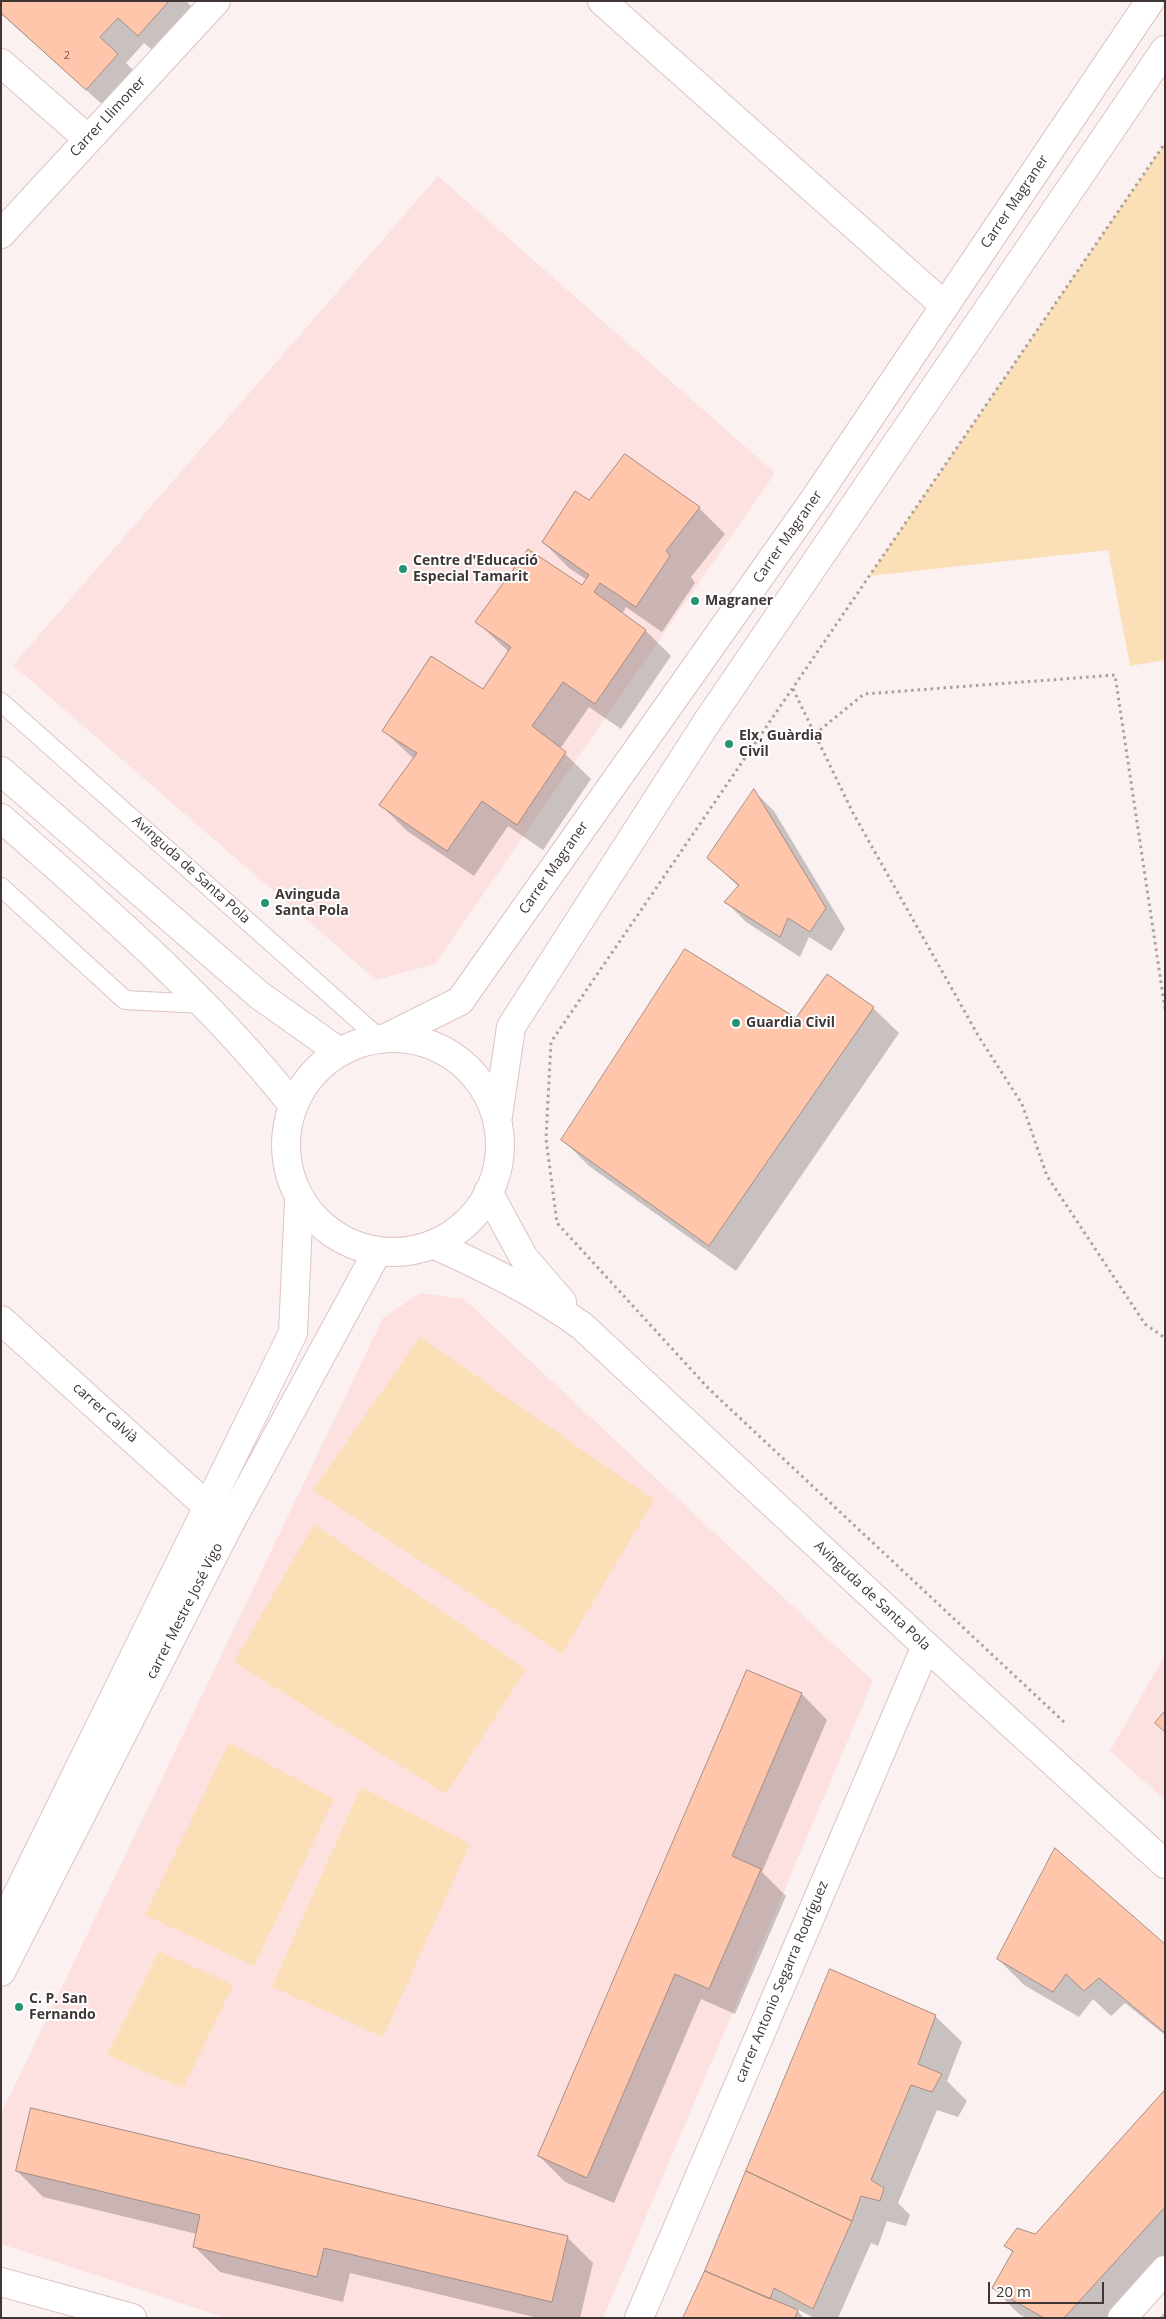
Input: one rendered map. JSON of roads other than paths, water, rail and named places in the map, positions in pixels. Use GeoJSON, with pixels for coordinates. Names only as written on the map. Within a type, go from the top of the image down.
{"type":"FeatureCollection","features":[{"type":"Feature","properties":{"kind":"main road","name":"Carrer Llimoner"},"geometry":{"type":"LineString","coordinates":[[1,234],[216,1]]}},
{"type":"Feature","properties":{"kind":"main road"},"geometry":{"type":"LineString","coordinates":[[602,1],[945,306]]}},
{"type":"Feature","properties":{"kind":"main road","name":"Carrer Magraner"},"geometry":{"type":"LineString","coordinates":[[338,1051],[385,1038],[460,1001],[816,498],[1150,1]]}},
{"type":"Feature","properties":{"kind":"main road"},"geometry":{"type":"LineString","coordinates":[[1,771],[259,994],[338,1051],[304,1082],[292,1104],[284,1137],[286,1168],[300,1201],[340,1240],[376,1254],[400,1253],[435,1245],[474,1218],[498,1175],[502,1147],[498,1116],[511,1027],[705,725],[1165,50]]}},
{"type":"Feature","properties":{"kind":"main road"},"geometry":{"type":"LineString","coordinates":[[1,63],[88,139]]}},
{"type":"Feature","properties":{"kind":"main road"},"geometry":{"type":"LineString","coordinates":[[1,818],[143,943],[253,1054],[292,1104]]}},
{"type":"Feature","properties":{"kind":"main road"},"geometry":{"type":"LineString","coordinates":[[385,1038],[440,1048],[476,1076],[498,1116]]}},
{"type":"Feature","properties":{"kind":"main road","name":"Avinguda de Santa Pola"},"geometry":{"type":"LineString","coordinates":[[488,1192],[524,1258],[582,1326],[926,1646],[1165,1864]]}},
{"type":"Feature","properties":{"kind":"main road","name":"carrer Mestre José Vigo"},"geometry":{"type":"LineString","coordinates":[[1,1928],[293,1333],[300,1201]]}},
{"type":"Feature","properties":{"kind":"main road","name":"Avinguda de Santa Pola"},"geometry":{"type":"LineString","coordinates":[[435,1245],[499,1274],[550,1303],[582,1326]]}},
{"type":"Feature","properties":{"kind":"main road","name":"carrer Mestre José Vigo"},"geometry":{"type":"LineString","coordinates":[[1,1972],[231,1521],[376,1254]]}},
{"type":"Feature","properties":{"kind":"main road","name":"carrer Calvià"},"geometry":{"type":"LineString","coordinates":[[1,1320],[208,1507]]}},
{"type":"Feature","properties":{"kind":"main road","name":"carrer Antonio Segarra Rodríguez"},"geometry":{"type":"LineString","coordinates":[[639,2318],[926,1646]]}},
{"type":"Feature","properties":{"kind":"main road"},"geometry":{"type":"LineString","coordinates":[[1122,2318],[1165,2270]]}},
{"type":"Feature","properties":{"kind":"main road"},"geometry":{"type":"LineString","coordinates":[[1,2282],[132,2318]]}},
{"type":"Feature","properties":{"kind":"lane","name":"Avinguda de Santa Pola"},"geometry":{"type":"LineString","coordinates":[[1,702],[385,1038]]}},
{"type":"Feature","properties":{"kind":"lane"},"geometry":{"type":"LineString","coordinates":[[1,888],[124,1000],[203,1004]]}},
{"type":"Feature","properties":{"kind":"place","name":"Centre d'Educació Especial Tamarit"},"geometry":{"type":"Point","coordinates":[403,569]}},
{"type":"Feature","properties":{"kind":"place","name":"Magraner"},"geometry":{"type":"Point","coordinates":[695,601]}},
{"type":"Feature","properties":{"kind":"place","name":"Elx, Guàrdia Civil"},"geometry":{"type":"Point","coordinates":[729,744]}},
{"type":"Feature","properties":{"kind":"place","name":"Avinguda Santa Pola"},"geometry":{"type":"Point","coordinates":[265,903]}},
{"type":"Feature","properties":{"kind":"place","name":"Guardia Civil"},"geometry":{"type":"Point","coordinates":[736,1023]}},
{"type":"Feature","properties":{"kind":"place","name":"C. P. San Fernando"},"geometry":{"type":"Point","coordinates":[19,2007]}}]}
